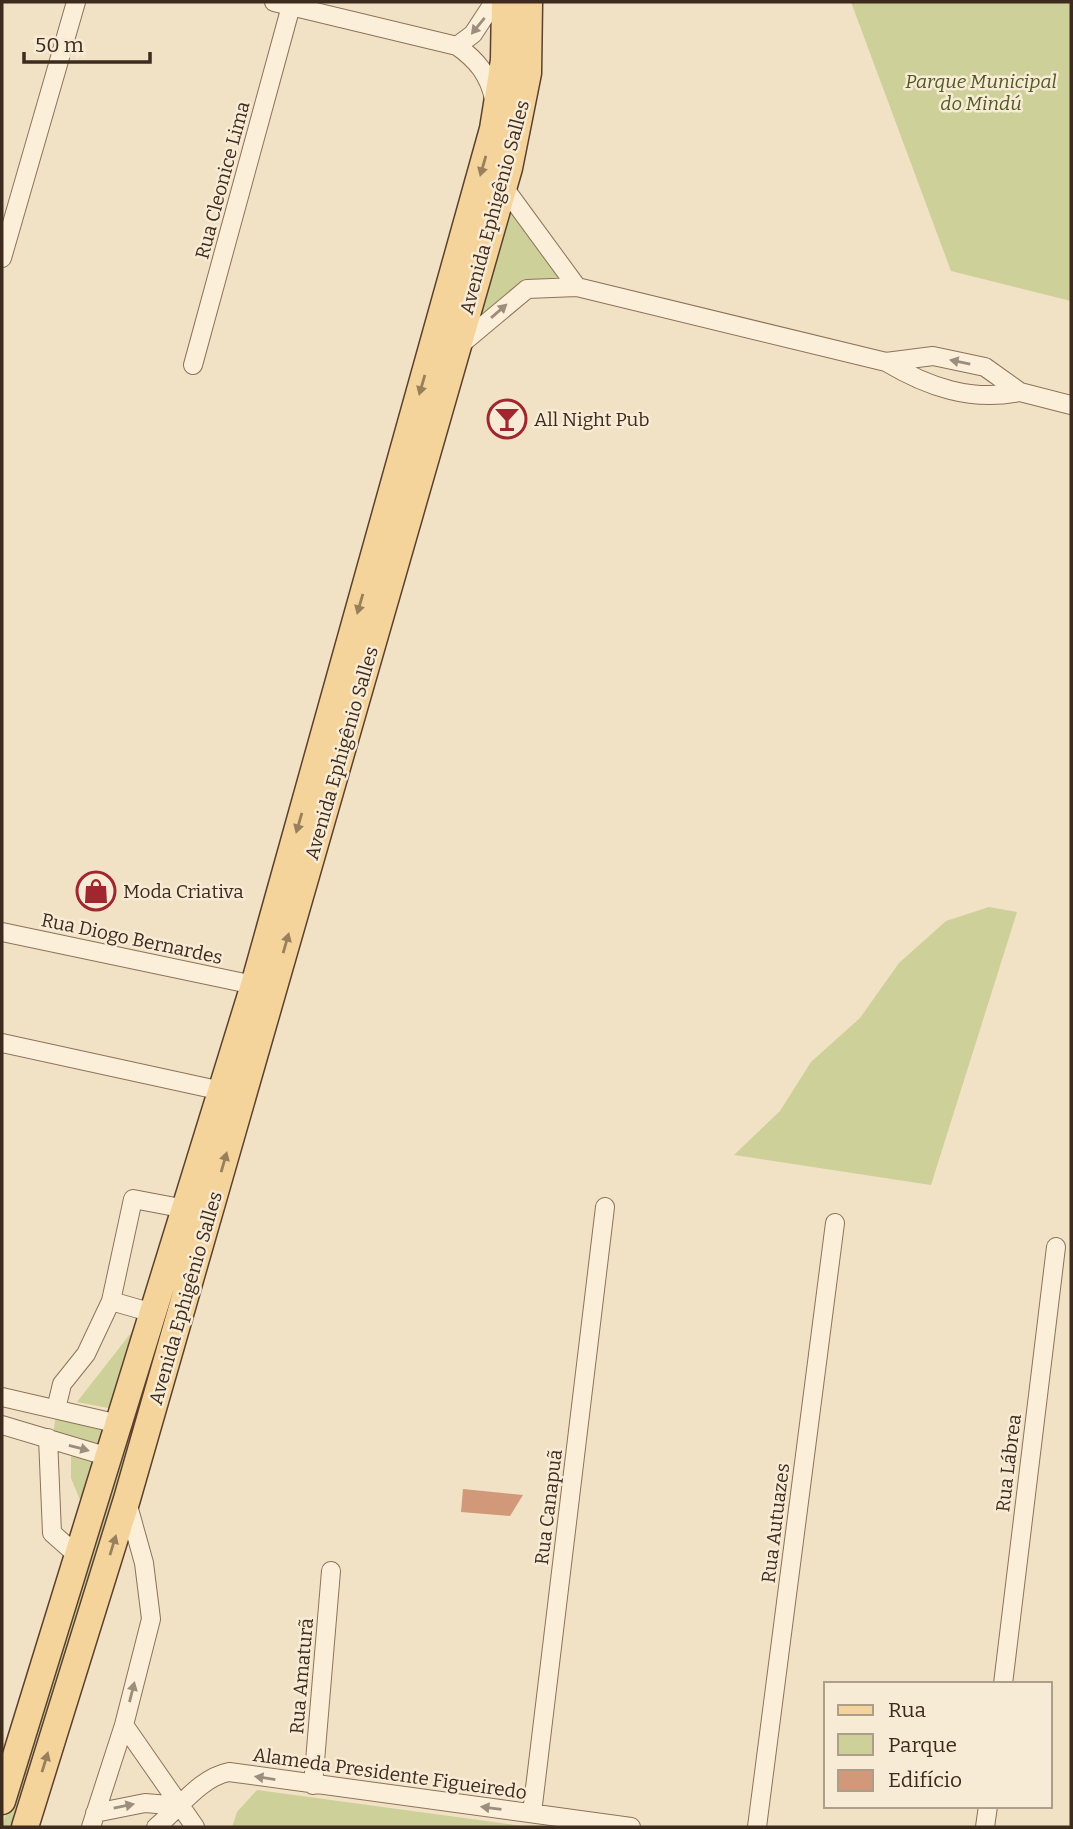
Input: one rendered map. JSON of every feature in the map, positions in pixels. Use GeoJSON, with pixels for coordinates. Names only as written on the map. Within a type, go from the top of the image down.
{"type":"FeatureCollection","features":[{"type":"Feature","properties":{"kind":"main road","name":"Avenida Ephigênio Salles"},"geometry":{"type":"LineString","coordinates":[[3,1790],[254,985],[495,117],[505,60],[505,2]]}},
{"type":"Feature","properties":{"kind":"main road","name":"Avenida Ephigênio Salles"},"geometry":{"type":"LineString","coordinates":[[25,1827],[127,1499],[503,186],[528,73],[529,2]]}},
{"type":"Feature","properties":{"kind":"street"},"geometry":{"type":"LineString","coordinates":[[2,258],[76,2]]}},
{"type":"Feature","properties":{"kind":"street"},"geometry":{"type":"LineString","coordinates":[[457,46],[473,34],[494,2]]}},
{"type":"Feature","properties":{"kind":"street"},"geometry":{"type":"LineString","coordinates":[[283,4],[457,46],[474,58],[487,75],[494,96],[495,117]]}},
{"type":"Feature","properties":{"kind":"street","name":"Rua Cleonice Lima"},"geometry":{"type":"LineString","coordinates":[[193,365],[283,4]]}},
{"type":"Feature","properties":{"kind":"street"},"geometry":{"type":"LineString","coordinates":[[503,186],[576,287]]}},
{"type":"Feature","properties":{"kind":"street"},"geometry":{"type":"LineString","coordinates":[[457,347],[527,289],[576,287],[886,362],[926,385],[984,397],[1020,392]]}},
{"type":"Feature","properties":{"kind":"street"},"geometry":{"type":"LineString","coordinates":[[886,362],[933,356],[985,367],[1020,392],[1071,405]]}},
{"type":"Feature","properties":{"kind":"street","name":"Rua Diogo Bernardes"},"geometry":{"type":"LineString","coordinates":[[2,932],[254,985]]}},
{"type":"Feature","properties":{"kind":"street"},"geometry":{"type":"LineString","coordinates":[[2,1042],[222,1091]]}},
{"type":"Feature","properties":{"kind":"street"},"geometry":{"type":"LineString","coordinates":[[56,1409],[62,1384],[86,1354],[111,1301],[133,1199],[186,1209]]}},
{"type":"Feature","properties":{"kind":"street","name":"Rua Canapuã"},"geometry":{"type":"LineString","coordinates":[[532,1813],[605,1207]]}},
{"type":"Feature","properties":{"kind":"street","name":"Rua Autuazes"},"geometry":{"type":"LineString","coordinates":[[757,1827],[835,1223]]}},
{"type":"Feature","properties":{"kind":"street","name":"Rua Lábrea"},"geometry":{"type":"LineString","coordinates":[[1003,1682],[1056,1247]]}},
{"type":"Feature","properties":{"kind":"street"},"geometry":{"type":"LineString","coordinates":[[111,1301],[153,1313]]}},
{"type":"Feature","properties":{"kind":"street"},"geometry":{"type":"LineString","coordinates":[[2,1397],[119,1424]]}},
{"type":"Feature","properties":{"kind":"street"},"geometry":{"type":"LineString","coordinates":[[2,1425],[109,1457]]}},
{"type":"Feature","properties":{"kind":"street"},"geometry":{"type":"LineString","coordinates":[[48,1438],[52,1533],[78,1556]]}},
{"type":"Feature","properties":{"kind":"street"},"geometry":{"type":"LineString","coordinates":[[93,1820],[124,1725],[151,1619],[144,1563],[127,1499]]}},
{"type":"Feature","properties":{"kind":"street","name":"Rua Amaturã"},"geometry":{"type":"LineString","coordinates":[[313,1785],[331,1571]]}},
{"type":"Feature","properties":{"kind":"street"},"geometry":{"type":"LineString","coordinates":[[124,1725],[195,1827]]}},
{"type":"Feature","properties":{"kind":"street","name":"Alameda Presidente Figueiredo"},"geometry":{"type":"LineString","coordinates":[[181,1807],[207,1779],[229,1772],[631,1827]]}},
{"type":"Feature","properties":{"kind":"street"},"geometry":{"type":"LineString","coordinates":[[93,1820],[139,1803],[181,1807]]}},
{"type":"Feature","properties":{"kind":"street"},"geometry":{"type":"LineString","coordinates":[[156,1827],[181,1807]]}},
{"type":"Feature","properties":{"kind":"street"},"geometry":{"type":"LineString","coordinates":[[985,1827],[988,1808]]}},
{"type":"Feature","properties":{"kind":"green space","name":"Parque Municipal do Mindú"},"geometry":{"type":"Polygon","coordinates":[[[851,2],[1071,2],[1071,301],[951,271],[851,2]]]}},
{"type":"Feature","properties":{"kind":"green space"},"geometry":{"type":"Polygon","coordinates":[[[512,198],[564,282],[525,284],[474,325],[512,198]]]}},
{"type":"Feature","properties":{"kind":"green space"},"geometry":{"type":"Polygon","coordinates":[[[989,907],[1017,912],[931,1185],[734,1155],[780,1111],[811,1062],[860,1018],[899,963],[946,921],[989,907]]]}},
{"type":"Feature","properties":{"kind":"green space"},"geometry":{"type":"Polygon","coordinates":[[[243,1037],[254,1043],[15,1827],[2,1827],[243,1037]]]}},
{"type":"Feature","properties":{"kind":"green space"},"geometry":{"type":"Polygon","coordinates":[[[134,1329],[113,1409],[77,1402],[134,1329]]]}},
{"type":"Feature","properties":{"kind":"green space"},"geometry":{"type":"Polygon","coordinates":[[[56,1415],[103,1425],[106,1445],[53,1434],[56,1415]]]}},
{"type":"Feature","properties":{"kind":"green space"},"geometry":{"type":"Polygon","coordinates":[[[71,1446],[103,1459],[86,1515],[71,1478],[71,1446]]]}},
{"type":"Feature","properties":{"kind":"green space"},"geometry":{"type":"Polygon","coordinates":[[[257,1790],[530,1827],[232,1827],[237,1812],[257,1790]]]}},
{"type":"Feature","properties":{"kind":"building"},"geometry":{"type":"Polygon","coordinates":[[[463,1489],[523,1495],[510,1516],[461,1512],[463,1489]]]}},
{"type":"Feature","properties":{"kind":"place","name":"All Night Pub"},"geometry":{"type":"Point","coordinates":[507,419]}},
{"type":"Feature","properties":{"kind":"place","name":"Moda Criativa"},"geometry":{"type":"Point","coordinates":[96,891]}}]}
